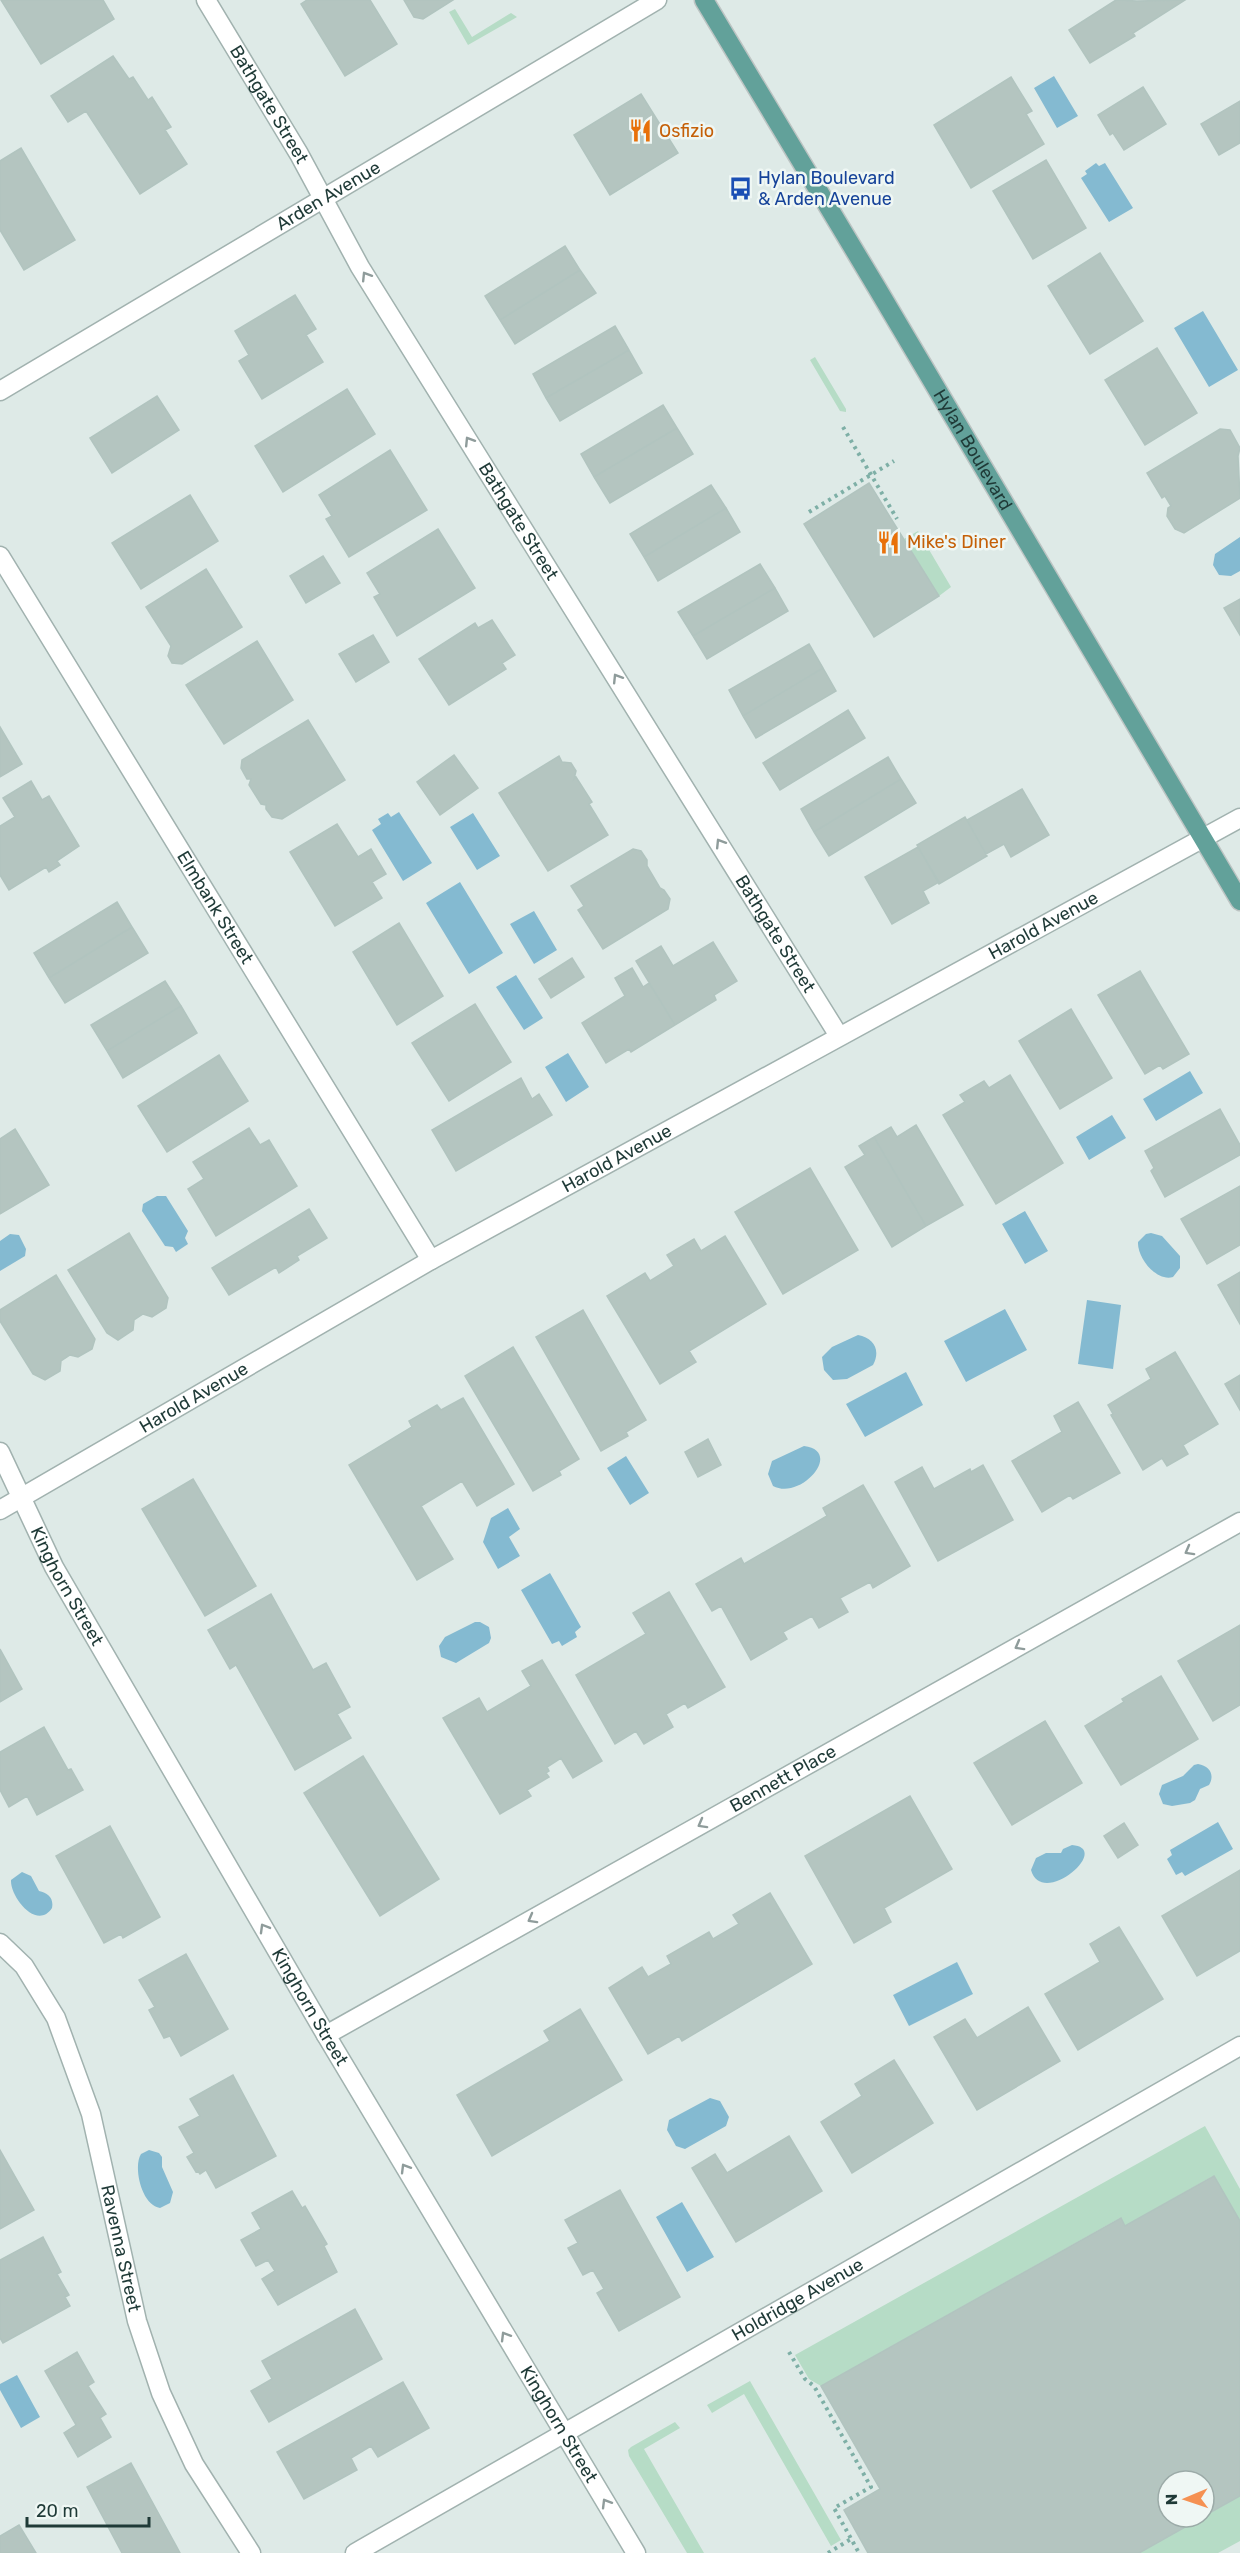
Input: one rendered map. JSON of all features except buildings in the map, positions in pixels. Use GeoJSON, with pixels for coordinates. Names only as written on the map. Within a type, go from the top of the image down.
{"type":"FeatureCollection","features":[{"type":"Feature","properties":{"kind":"main road","name":"Hylan Boulevard"},"geometry":{"type":"LineString","coordinates":[[704,0],[1240,901]]}},
{"type":"Feature","properties":{"kind":"street","name":"Bathgate Street"},"geometry":{"type":"LineString","coordinates":[[206,0],[298,154],[360,267],[839,1036]]}},
{"type":"Feature","properties":{"kind":"street","name":"Arden Avenue"},"geometry":{"type":"LineString","coordinates":[[0,391],[657,0]]}},
{"type":"Feature","properties":{"kind":"street","name":"Elmbank Street"},"geometry":{"type":"LineString","coordinates":[[0,556],[431,1260]]}},
{"type":"Feature","properties":{"kind":"street","name":"Harold Avenue"},"geometry":{"type":"LineString","coordinates":[[0,1510],[431,1260],[1240,818]]}},
{"type":"Feature","properties":{"kind":"street","name":"Kinghorn Street"},"geometry":{"type":"LineString","coordinates":[[0,1452],[54,1567],[326,2035],[562,2434],[636,2553]]}},
{"type":"Feature","properties":{"kind":"street","name":"Bennett Place"},"geometry":{"type":"LineString","coordinates":[[326,2035],[1240,1522]]}},
{"type":"Feature","properties":{"kind":"street","name":"Ravenna Street"},"geometry":{"type":"LineString","coordinates":[[0,1943],[24,1966],[60,2028],[91,2114],[137,2321],[161,2393],[194,2464],[251,2553]]}},
{"type":"Feature","properties":{"kind":"street","name":"Holdridge Avenue"},"geometry":{"type":"LineString","coordinates":[[355,2553],[1240,2046]]}},
{"type":"Feature","properties":{"kind":"path"},"geometry":{"type":"LineString","coordinates":[[843,427],[897,519]]}},
{"type":"Feature","properties":{"kind":"path"},"geometry":{"type":"LineString","coordinates":[[809,512],[894,461]]}},
{"type":"Feature","properties":{"kind":"path"},"geometry":{"type":"LineString","coordinates":[[789,2352],[805,2379],[814,2385],[871,2487],[834,2508],[859,2553]]}},
{"type":"Feature","properties":{"kind":"path"},"geometry":{"type":"LineString","coordinates":[[828,2553],[852,2539]]}},
{"type":"Feature","properties":{"kind":"green space"},"geometry":{"type":"Polygon","coordinates":[[[455,9],[472,37],[511,13],[517,17],[468,45],[449,12],[455,9]]]}},
{"type":"Feature","properties":{"kind":"green space"},"geometry":{"type":"Polygon","coordinates":[[[815,357],[846,412],[840,411],[810,360],[815,357]]]}},
{"type":"Feature","properties":{"kind":"green space"},"geometry":{"type":"Polygon","coordinates":[[[918,531],[951,587],[939,596],[904,539],[918,531]]]}},
{"type":"Feature","properties":{"kind":"green space"},"geometry":{"type":"Polygon","coordinates":[[[1205,2126],[1240,2189],[1240,2221],[1213,2176],[1125,2226],[1120,2218],[821,2386],[809,2379],[795,2355],[1205,2126]]]}},
{"type":"Feature","properties":{"kind":"green space"},"geometry":{"type":"Polygon","coordinates":[[[750,2381],[841,2540],[831,2546],[744,2394],[712,2413],[707,2405],[750,2381]]]}},
{"type":"Feature","properties":{"kind":"green space"},"geometry":{"type":"Polygon","coordinates":[[[675,2422],[680,2428],[644,2449],[704,2553],[687,2553],[629,2456],[628,2450],[631,2447],[675,2422]]]}},
{"type":"Feature","properties":{"kind":"green space"},"geometry":{"type":"Polygon","coordinates":[[[1240,2496],[1240,2541],[1218,2553],[1139,2553],[1182,2529],[1216,2529],[1216,2510],[1240,2496]]]}},
{"type":"Feature","properties":{"kind":"water"},"geometry":{"type":"Polygon","coordinates":[[[1054,76],[1078,116],[1057,128],[1034,88],[1054,76]]]}},
{"type":"Feature","properties":{"kind":"water"},"geometry":{"type":"Polygon","coordinates":[[[1096,163],[1099,166],[1105,163],[1133,208],[1109,222],[1081,178],[1087,174],[1085,171],[1096,163]]]}},
{"type":"Feature","properties":{"kind":"water"},"geometry":{"type":"Polygon","coordinates":[[[1203,311],[1238,370],[1209,387],[1174,328],[1203,311]]]}},
{"type":"Feature","properties":{"kind":"water"},"geometry":{"type":"Polygon","coordinates":[[[1240,537],[1240,571],[1231,576],[1219,575],[1213,565],[1215,554],[1240,537]]]}},
{"type":"Feature","properties":{"kind":"water"},"geometry":{"type":"Polygon","coordinates":[[[399,812],[432,863],[403,881],[372,830],[381,824],[378,819],[388,813],[391,817],[399,812]]]}},
{"type":"Feature","properties":{"kind":"water"},"geometry":{"type":"Polygon","coordinates":[[[473,813],[500,856],[477,870],[450,827],[473,813]]]}},
{"type":"Feature","properties":{"kind":"water"},"geometry":{"type":"Polygon","coordinates":[[[460,882],[503,953],[469,974],[426,903],[460,882]]]}},
{"type":"Feature","properties":{"kind":"water"},"geometry":{"type":"Polygon","coordinates":[[[534,911],[557,950],[534,964],[510,924],[534,911]]]}},
{"type":"Feature","properties":{"kind":"water"},"geometry":{"type":"Polygon","coordinates":[[[516,975],[543,1018],[524,1030],[496,987],[516,975]]]}},
{"type":"Feature","properties":{"kind":"water"},"geometry":{"type":"Polygon","coordinates":[[[568,1053],[589,1087],[566,1102],[545,1067],[568,1053]]]}},
{"type":"Feature","properties":{"kind":"water"},"geometry":{"type":"Polygon","coordinates":[[[1190,1071],[1203,1093],[1156,1121],[1143,1099],[1190,1071]]]}},
{"type":"Feature","properties":{"kind":"water"},"geometry":{"type":"Polygon","coordinates":[[[1112,1115],[1126,1138],[1089,1160],[1076,1137],[1112,1115]]]}},
{"type":"Feature","properties":{"kind":"water"},"geometry":{"type":"Polygon","coordinates":[[[157,1196],[166,1196],[188,1231],[185,1238],[188,1244],[176,1252],[173,1247],[165,1246],[142,1211],[143,1204],[157,1196]]]}},
{"type":"Feature","properties":{"kind":"water"},"geometry":{"type":"Polygon","coordinates":[[[1025,1211],[1048,1251],[1025,1264],[1002,1224],[1025,1211]]]}},
{"type":"Feature","properties":{"kind":"water"},"geometry":{"type":"Polygon","coordinates":[[[10,1234],[19,1235],[26,1249],[25,1256],[0,1271],[0,1241],[10,1234]]]}},
{"type":"Feature","properties":{"kind":"water"},"geometry":{"type":"Polygon","coordinates":[[[1146,1234],[1162,1236],[1180,1256],[1180,1268],[1173,1277],[1160,1276],[1144,1261],[1138,1242],[1146,1234]]]}},
{"type":"Feature","properties":{"kind":"water"},"geometry":{"type":"Polygon","coordinates":[[[1087,1300],[1121,1305],[1113,1369],[1078,1364],[1087,1300]]]}},
{"type":"Feature","properties":{"kind":"water"},"geometry":{"type":"Polygon","coordinates":[[[1005,1309],[1027,1350],[966,1382],[944,1341],[1005,1309]]]}},
{"type":"Feature","properties":{"kind":"water"},"geometry":{"type":"Polygon","coordinates":[[[858,1335],[872,1342],[876,1350],[873,1365],[847,1379],[833,1380],[824,1370],[822,1357],[832,1347],[858,1335]]]}},
{"type":"Feature","properties":{"kind":"water"},"geometry":{"type":"Polygon","coordinates":[[[906,1372],[923,1405],[865,1437],[846,1404],[906,1372]]]}},
{"type":"Feature","properties":{"kind":"water"},"geometry":{"type":"Polygon","coordinates":[[[804,1446],[815,1450],[820,1456],[819,1465],[814,1474],[795,1487],[784,1489],[773,1486],[768,1474],[772,1461],[804,1446]]]}},
{"type":"Feature","properties":{"kind":"water"},"geometry":{"type":"Polygon","coordinates":[[[626,1456],[649,1493],[630,1505],[607,1468],[626,1456]]]}},
{"type":"Feature","properties":{"kind":"water"},"geometry":{"type":"Polygon","coordinates":[[[508,1508],[520,1529],[509,1537],[520,1556],[498,1569],[483,1542],[491,1518],[508,1508]]]}},
{"type":"Feature","properties":{"kind":"water"},"geometry":{"type":"Polygon","coordinates":[[[550,1573],[581,1627],[575,1632],[577,1637],[562,1646],[559,1641],[552,1644],[521,1590],[550,1573]]]}},
{"type":"Feature","properties":{"kind":"water"},"geometry":{"type":"Polygon","coordinates":[[[475,1622],[489,1627],[491,1638],[489,1643],[456,1663],[441,1657],[439,1646],[445,1637],[475,1622]]]}},
{"type":"Feature","properties":{"kind":"water"},"geometry":{"type":"Polygon","coordinates":[[[1198,1764],[1206,1767],[1210,1772],[1212,1778],[1209,1785],[1200,1789],[1195,1800],[1190,1803],[1172,1806],[1163,1804],[1159,1794],[1162,1785],[1183,1776],[1198,1764]]]}},
{"type":"Feature","properties":{"kind":"water"},"geometry":{"type":"Polygon","coordinates":[[[1218,1822],[1233,1849],[1185,1876],[1182,1872],[1176,1875],[1167,1859],[1172,1855],[1170,1850],[1218,1822]]]}},
{"type":"Feature","properties":{"kind":"water"},"geometry":{"type":"Polygon","coordinates":[[[1072,1845],[1082,1849],[1084,1856],[1080,1865],[1060,1880],[1048,1883],[1038,1880],[1031,1870],[1036,1858],[1046,1853],[1061,1853],[1063,1849],[1072,1845]]]}},
{"type":"Feature","properties":{"kind":"water"},"geometry":{"type":"Polygon","coordinates":[[[22,1872],[31,1876],[39,1891],[51,1899],[52,1908],[46,1914],[39,1916],[32,1914],[15,1895],[11,1880],[22,1872]]]}},
{"type":"Feature","properties":{"kind":"water"},"geometry":{"type":"Polygon","coordinates":[[[957,1962],[973,1994],[909,2026],[893,1995],[957,1962]]]}},
{"type":"Feature","properties":{"kind":"water"},"geometry":{"type":"Polygon","coordinates":[[[710,2098],[720,2101],[729,2117],[726,2126],[685,2149],[676,2146],[667,2130],[669,2120],[710,2098]]]}},
{"type":"Feature","properties":{"kind":"water"},"geometry":{"type":"Polygon","coordinates":[[[149,2150],[159,2153],[162,2157],[162,2167],[173,2192],[170,2203],[160,2208],[148,2200],[138,2176],[141,2154],[149,2150]]]}},
{"type":"Feature","properties":{"kind":"water"},"geometry":{"type":"Polygon","coordinates":[[[682,2202],[714,2257],[687,2272],[656,2217],[682,2202]]]}},
{"type":"Feature","properties":{"kind":"water"},"geometry":{"type":"Polygon","coordinates":[[[17,2375],[40,2417],[21,2428],[0,2390],[0,2384],[17,2375]]]}},
{"type":"Feature","properties":{"kind":"place","name":"Osfizio"},"geometry":{"type":"Point","coordinates":[641,131]}},
{"type":"Feature","properties":{"kind":"place","name":"Hylan Boulevard & Arden Avenue"},"geometry":{"type":"Point","coordinates":[740,188]}},
{"type":"Feature","properties":{"kind":"place","name":"Mike's Diner"},"geometry":{"type":"Point","coordinates":[889,542]}}]}
